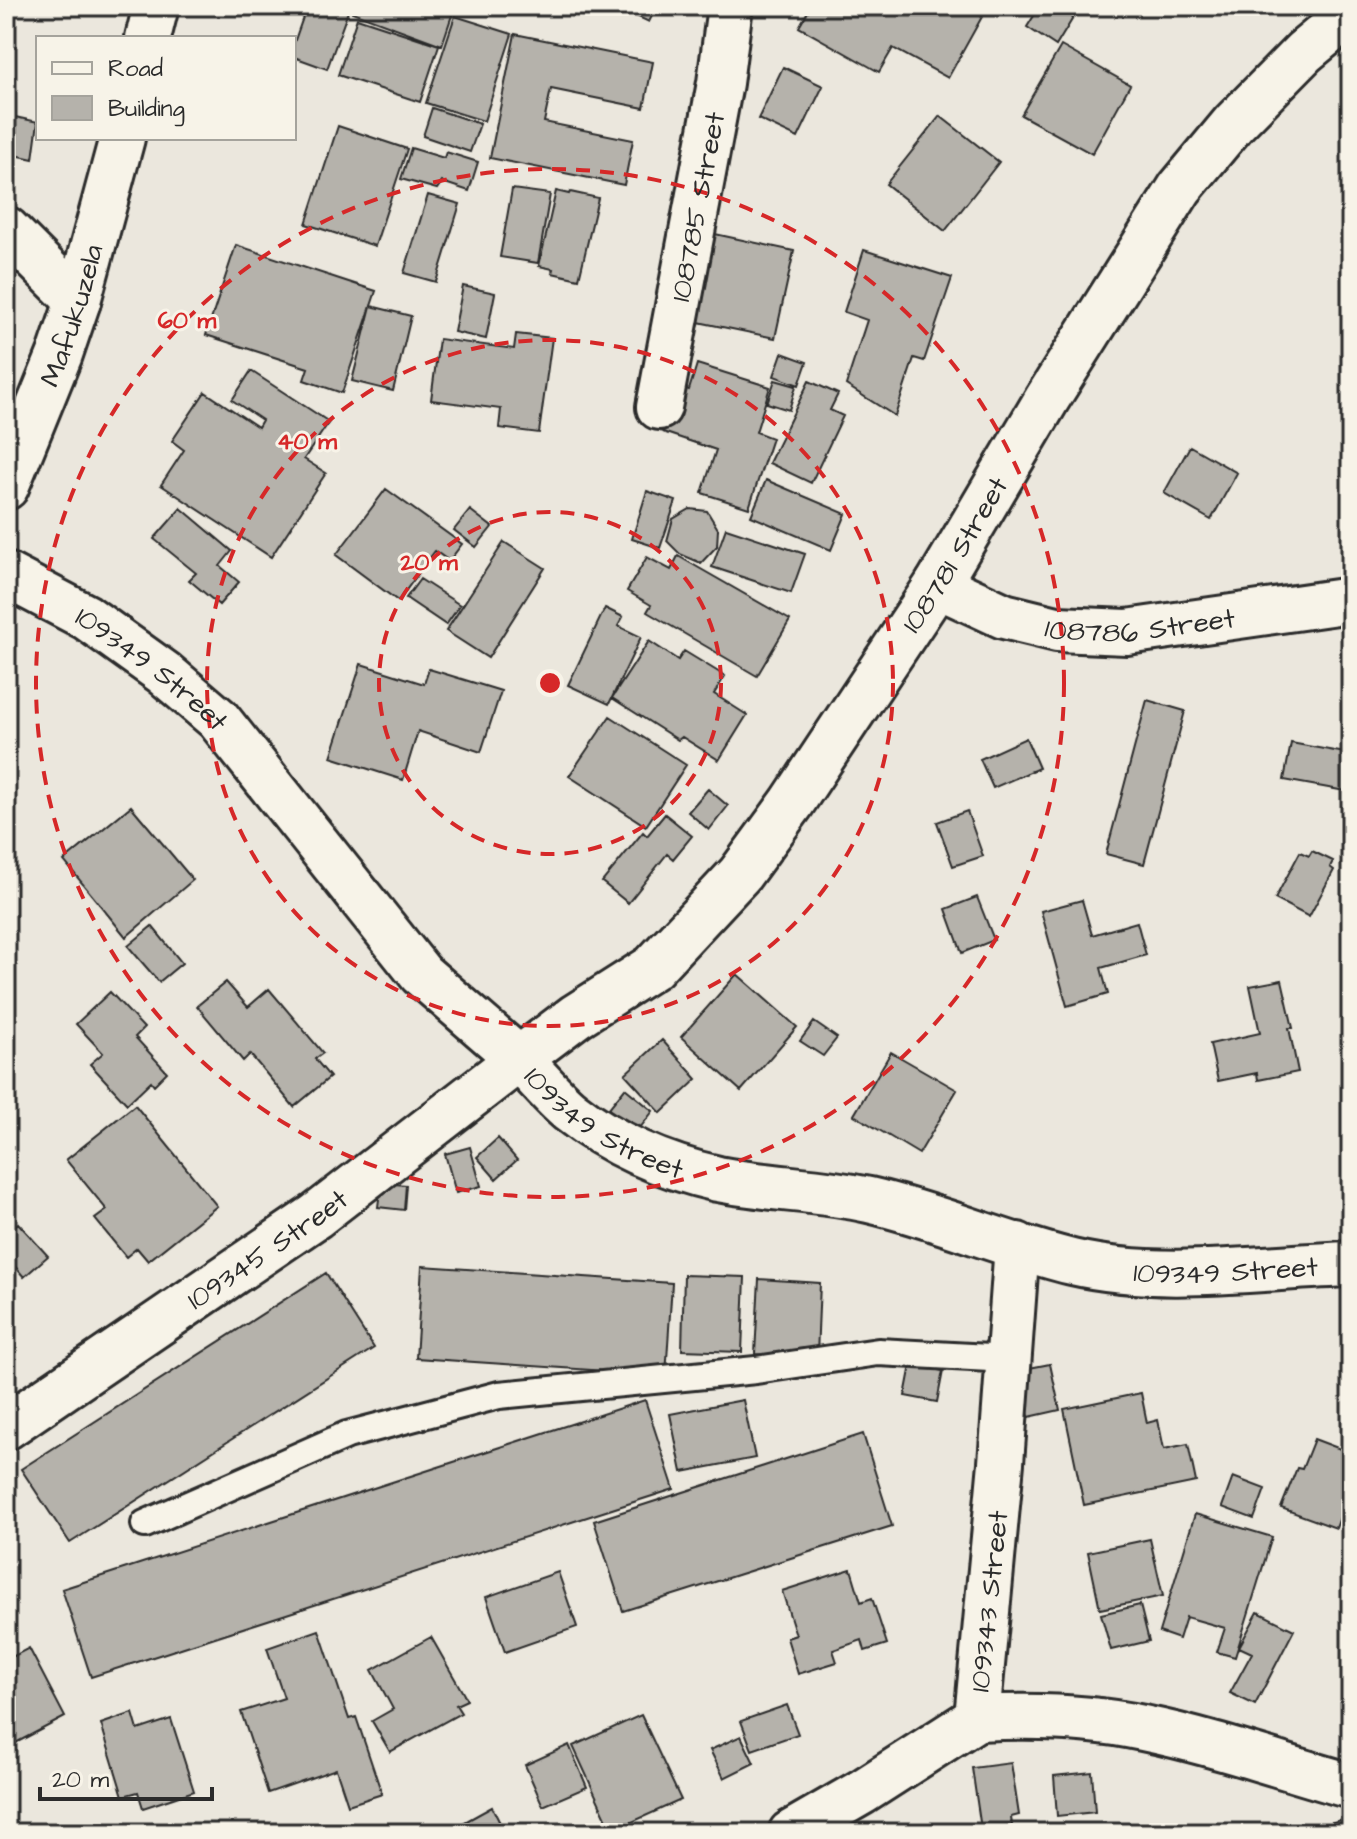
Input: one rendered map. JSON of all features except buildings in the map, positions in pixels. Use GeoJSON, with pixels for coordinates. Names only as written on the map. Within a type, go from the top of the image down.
{"type":"FeatureCollection","features":[{"type":"Feature","properties":{"kind":"street"},"geometry":{"type":"LineString","coordinates":[[148,36],[156,6]]}},
{"type":"Feature","properties":{"kind":"street","name":"108785 Street"},"geometry":{"type":"LineString","coordinates":[[659,407],[720,83],[730,6]]}},
{"type":"Feature","properties":{"kind":"street","name":"108781 Street"},"geometry":{"type":"LineString","coordinates":[[519,1059],[576,1016],[653,967],[740,874],[792,803],[937,585],[1047,399],[1180,188],[1234,123],[1304,52],[1351,13]]}},
{"type":"Feature","properties":{"kind":"street","name":"Mafukuzela"},"geometry":{"type":"LineString","coordinates":[[6,487],[78,301],[121,140]]}},
{"type":"Feature","properties":{"kind":"street"},"geometry":{"type":"LineString","coordinates":[[6,229],[78,301]]}},
{"type":"Feature","properties":{"kind":"street","name":"109349 Street"},"geometry":{"type":"LineString","coordinates":[[6,575],[86,617],[164,673],[218,719],[421,974],[519,1059],[569,1110],[620,1145],[670,1165],[719,1179],[836,1193],[910,1209],[1073,1262],[1137,1270],[1223,1271],[1351,1264]]}},
{"type":"Feature","properties":{"kind":"street","name":"108786 Street"},"geometry":{"type":"LineString","coordinates":[[937,585],[1004,616],[1057,629],[1127,632],[1351,600]]}},
{"type":"Feature","properties":{"kind":"street","name":"109345 Street"},"geometry":{"type":"LineString","coordinates":[[6,1427],[316,1216],[519,1059]]}},
{"type":"Feature","properties":{"kind":"street","name":"109343 Street"},"geometry":{"type":"LineString","coordinates":[[1017,1245],[977,1718],[1047,1717],[1143,1728],[1351,1786]]}},
{"type":"Feature","properties":{"kind":"street"},"geometry":{"type":"LineString","coordinates":[[791,1833],[862,1792],[977,1718]]}},
{"type":"Feature","properties":{"kind":"lane"},"geometry":{"type":"LineString","coordinates":[[145,1524],[347,1435],[499,1395],[756,1370],[878,1352],[1009,1359]]}}]}
